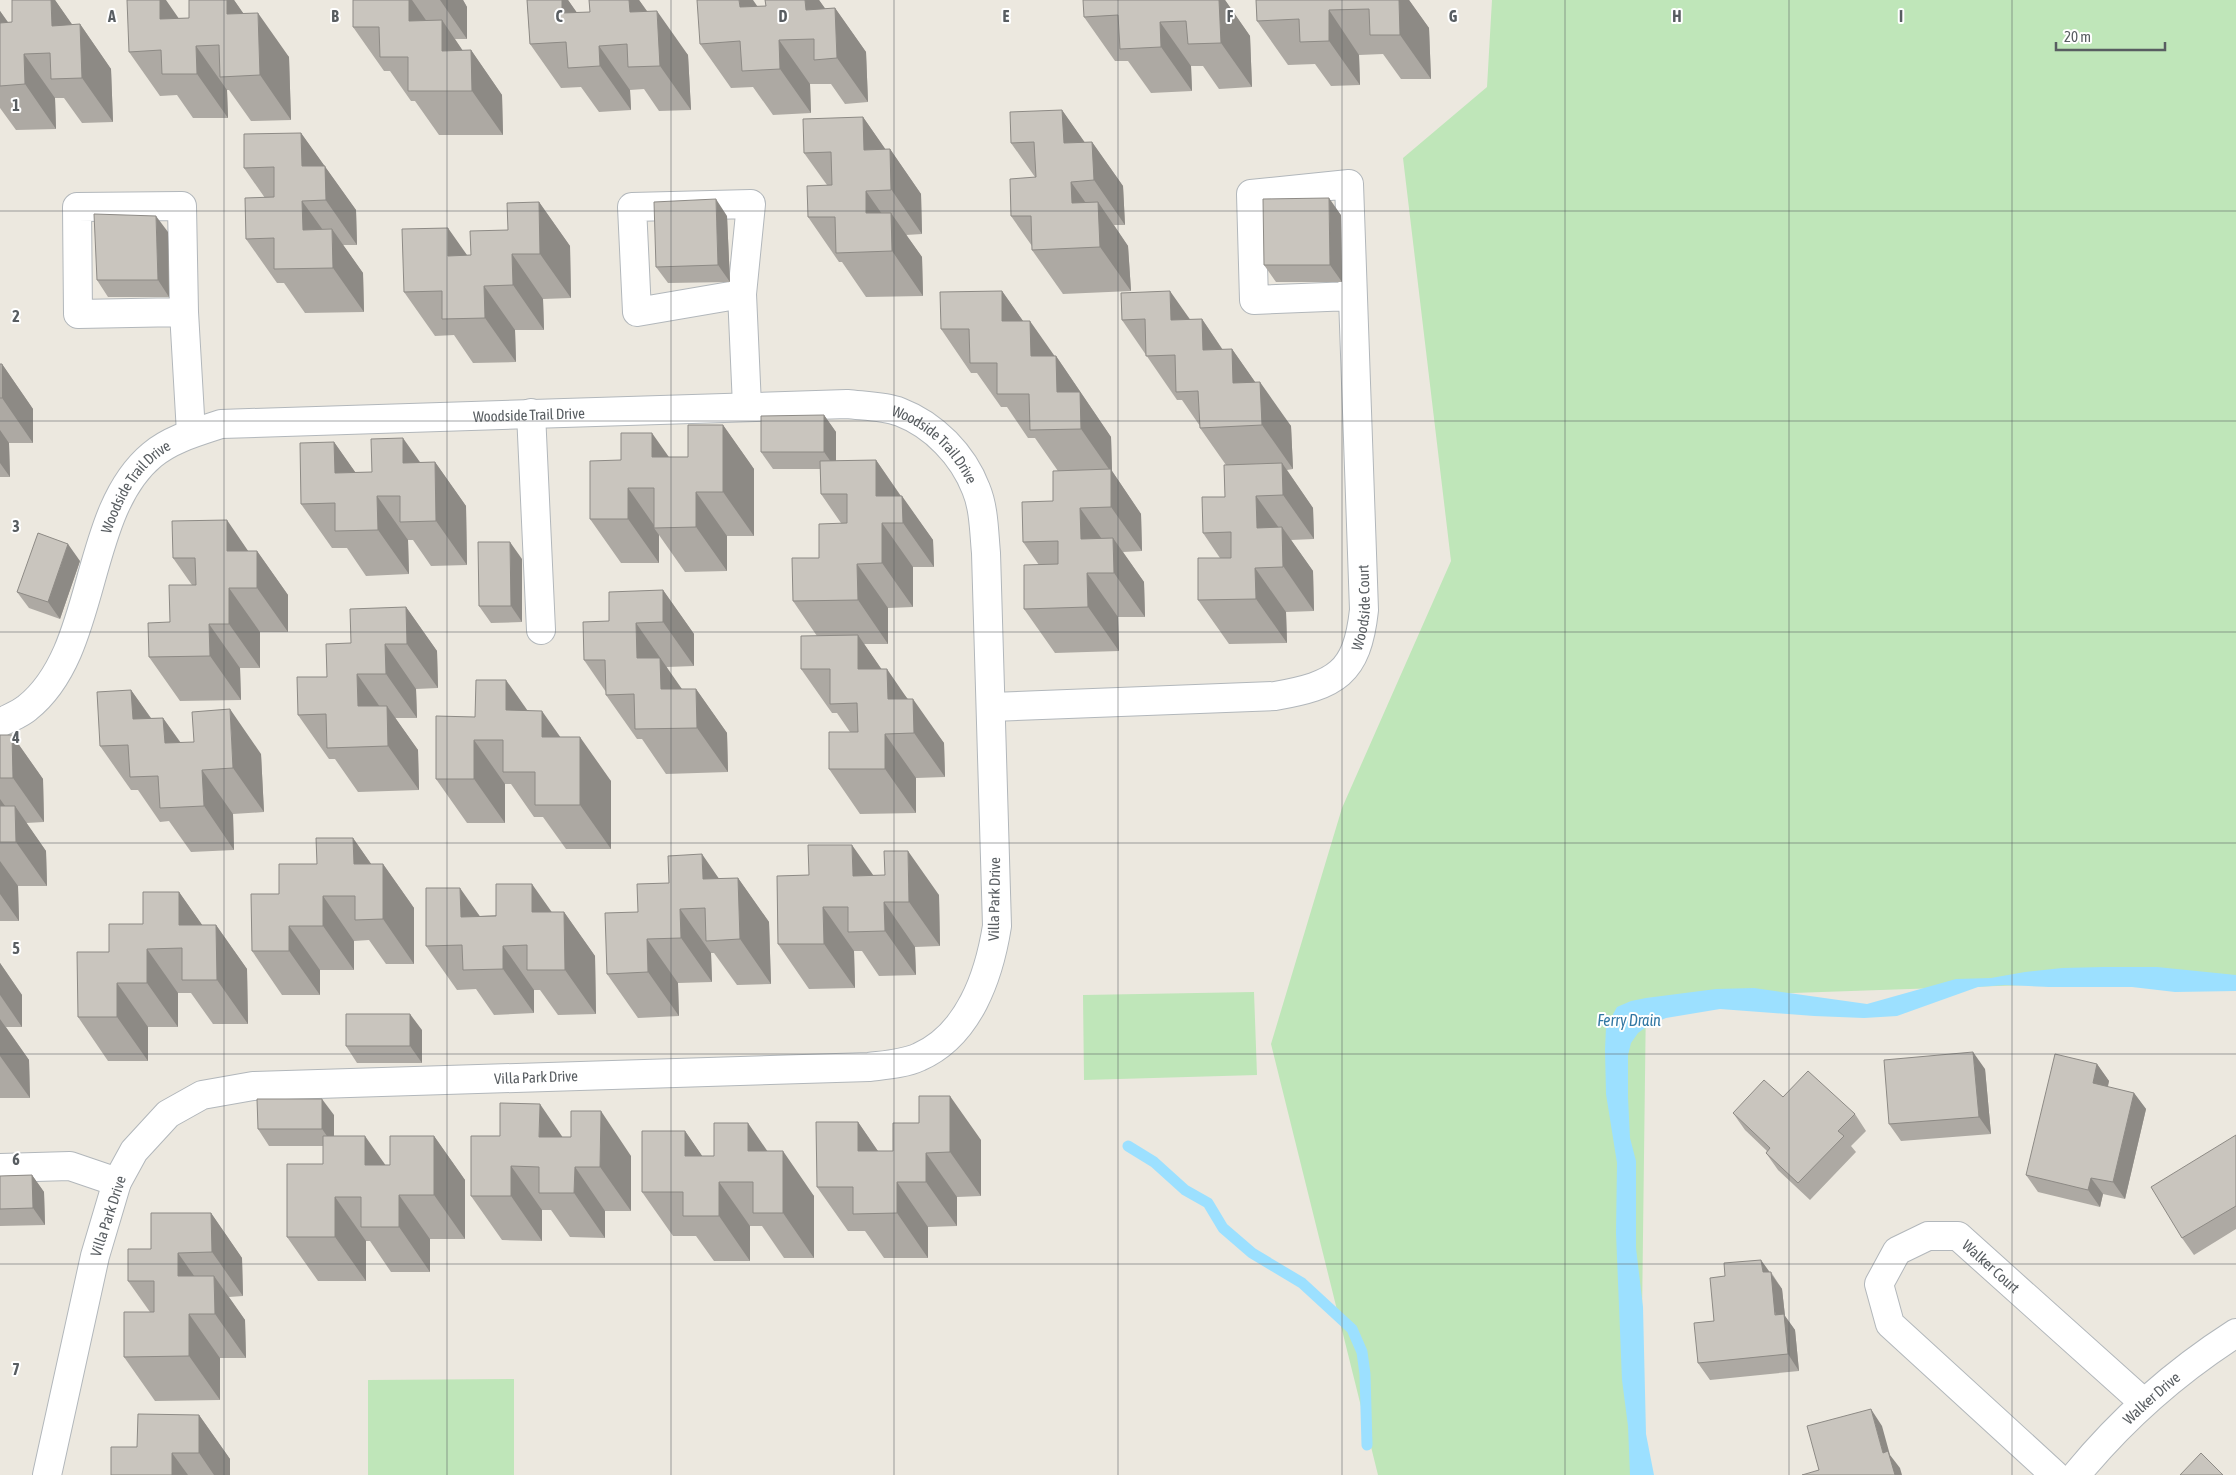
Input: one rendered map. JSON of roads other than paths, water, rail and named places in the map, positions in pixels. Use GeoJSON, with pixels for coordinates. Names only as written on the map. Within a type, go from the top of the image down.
{"type":"FeatureCollection","features":[{"type":"Feature","properties":{"kind":"street","name":"Woodside Court"},"geometry":{"type":"LineString","coordinates":[[992,707],[1275,696],[1307,690],[1331,681],[1345,668],[1355,653],[1361,634],[1364,610],[1349,184],[1251,194],[1254,300],[1352,296]]}},
{"type":"Feature","properties":{"kind":"street"},"geometry":{"type":"LineString","coordinates":[[742,294],[637,312],[632,207],[751,204],[742,294],[747,406]]}},
{"type":"Feature","properties":{"kind":"street"},"geometry":{"type":"LineString","coordinates":[[184,312],[78,314],[77,207],[182,206],[184,312],[191,434]]}},
{"type":"Feature","properties":{"kind":"street","name":"Woodside Trail Drive"},"geometry":{"type":"LineString","coordinates":[[0,722],[26,709],[50,686],[67,654],[113,514],[132,477],[151,455],[191,434],[221,424],[253,422],[847,404],[900,412],[927,427],[950,446],[977,489],[984,521],[992,707]]}},
{"type":"Feature","properties":{"kind":"street"},"geometry":{"type":"LineString","coordinates":[[531,413],[541,630]]}},
{"type":"Feature","properties":{"kind":"street","name":"Villa Park Drive"},"geometry":{"type":"LineString","coordinates":[[47,1475],[94,1256],[116,1182],[134,1151],[168,1114],[202,1095],[253,1086],[869,1067],[918,1057],[940,1044],[959,1027],[983,982],[992,952],[997,903],[992,707]]}},
{"type":"Feature","properties":{"kind":"street"},"geometry":{"type":"LineString","coordinates":[[0,1168],[70,1166],[116,1182]]}},
{"type":"Feature","properties":{"kind":"street","name":"Walker Court"},"geometry":{"type":"LineString","coordinates":[[2055,1475],[1890,1324],[1879,1284],[1897,1252],[1928,1236],[1958,1236],[2143,1402]]}},
{"type":"Feature","properties":{"kind":"street","name":"Walker Drive"},"geometry":{"type":"LineString","coordinates":[[2076,1475],[2143,1402],[2198,1357],[2236,1333]]}},
{"type":"Feature","properties":{"kind":"water","name":"Ferry Drain"},"geometry":{"type":"Polygon","coordinates":[[[2157,967],[2236,975],[2236,991],[2175,992],[2132,987],[2005,985],[1978,987],[1897,1016],[1864,1018],[1720,1009],[1666,1018],[1649,1025],[1638,1033],[1631,1043],[1628,1055],[1628,1097],[1630,1138],[1636,1161],[1636,1248],[1643,1307],[1646,1434],[1654,1475],[1630,1475],[1628,1426],[1622,1380],[1616,1233],[1617,1163],[1606,1094],[1606,1027],[1617,1007],[1631,1001],[1646,998],[1716,989],[1754,988],[1867,1004],[1956,979],[1991,978],[2062,968],[2157,967]]]}},
{"type":"Feature","properties":{"kind":"waterway"},"geometry":{"type":"LineString","coordinates":[[1128,1146],[1154,1162],[1185,1190],[1208,1203],[1223,1228],[1252,1253],[1302,1283],[1352,1329],[1362,1352],[1365,1374],[1367,1445]]}}]}
